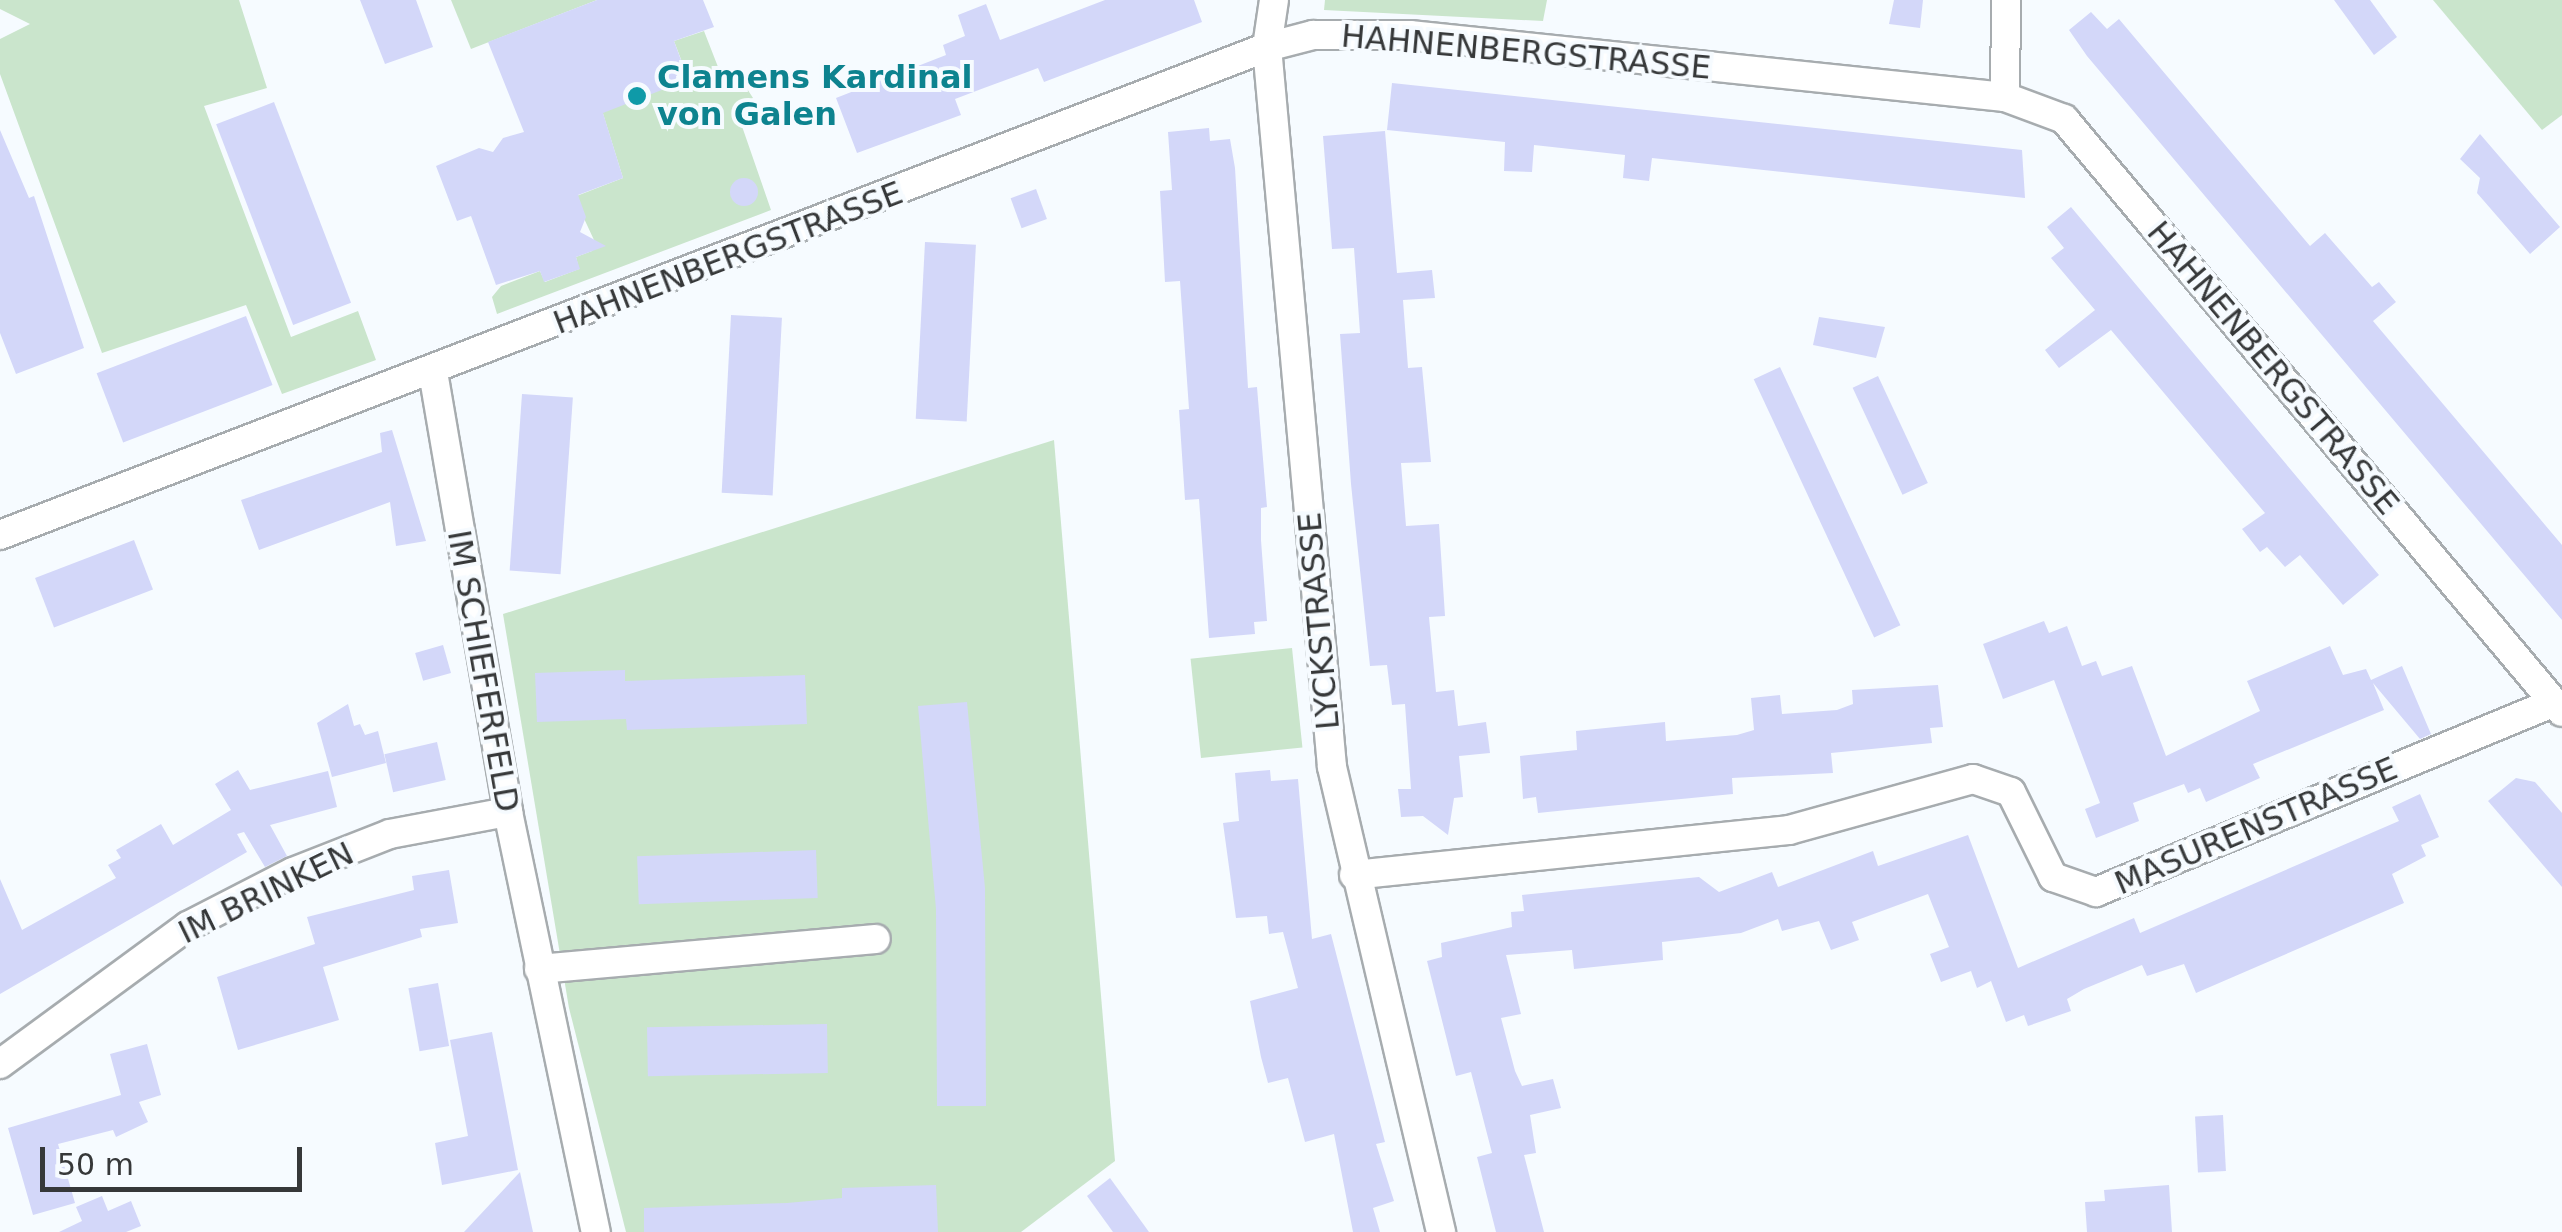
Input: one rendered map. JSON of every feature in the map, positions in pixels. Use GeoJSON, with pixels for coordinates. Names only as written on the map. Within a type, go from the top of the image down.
{"type":"FeatureCollection","features":[{"type":"Feature","properties":{"kind":"street","name":"LYCKSTRASSE"},"geometry":{"type":"LineString","coordinates":[[1274,0],[1268,47],[1332,767],[1354,875],[1441,1232]]}},
{"type":"Feature","properties":{"kind":"street"},"geometry":{"type":"LineString","coordinates":[[2005,97],[2006,0]]}},
{"type":"Feature","properties":{"kind":"street","name":"HAHNENBERGSTRASSE"},"geometry":{"type":"LineString","coordinates":[[0,535],[433,372],[1268,47],[1313,35],[1410,36],[2005,97],[2064,119],[2558,707]]}},
{"type":"Feature","properties":{"kind":"street","name":"IM SCHIEFERFELD"},"geometry":{"type":"LineString","coordinates":[[433,372],[508,812],[596,1232]]}},
{"type":"Feature","properties":{"kind":"street","name":"MASURENSTRASSE"},"geometry":{"type":"LineString","coordinates":[[1354,875],[1789,830],[1973,779],[2011,792],[2053,877],[2096,892],[2558,707]]}},
{"type":"Feature","properties":{"kind":"street","name":"IM BRINKEN"},"geometry":{"type":"LineString","coordinates":[[0,1064],[188,926],[292,872],[390,834],[508,812]]}},
{"type":"Feature","properties":{"kind":"street"},"geometry":{"type":"LineString","coordinates":[[540,969],[876,939]]}},
{"type":"Feature","properties":{"kind":"green space"},"geometry":{"type":"Polygon","coordinates":[[[0,0],[239,0],[267,88],[204,106],[291,337],[358,311],[376,360],[282,394],[246,305],[102,353],[0,74],[0,39],[30,24],[0,9],[0,0]]]}},
{"type":"Feature","properties":{"kind":"green space"},"geometry":{"type":"Polygon","coordinates":[[[451,0],[597,0],[471,49],[451,0]]]}},
{"type":"Feature","properties":{"kind":"green space"},"geometry":{"type":"Polygon","coordinates":[[[1325,0],[1547,0],[1543,21],[1324,10],[1325,0]]]}},
{"type":"Feature","properties":{"kind":"green space"},"geometry":{"type":"Polygon","coordinates":[[[2433,0],[2562,0],[2562,115],[2542,130],[2433,0]]]}},
{"type":"Feature","properties":{"kind":"green space"},"geometry":{"type":"Polygon","coordinates":[[[704,31],[727,90],[744,84],[753,98],[736,109],[771,210],[497,314],[492,297],[501,286],[540,271],[545,282],[579,269],[576,257],[592,251],[594,240],[574,197],[623,178],[600,104],[676,85],[685,70],[674,41],[704,31]]]}},
{"type":"Feature","properties":{"kind":"green space"},"geometry":{"type":"Polygon","coordinates":[[[1054,440],[1115,1161],[1021,1232],[626,1232],[569,1008],[503,614],[1054,440]]]}},
{"type":"Feature","properties":{"kind":"green space"},"geometry":{"type":"Polygon","coordinates":[[[1292,648],[1302,747],[1201,758],[1191,659],[1292,648]]]}},
{"type":"Feature","properties":{"kind":"building"},"geometry":{"type":"Polygon","coordinates":[[[360,0],[416,0],[433,47],[385,64],[360,0]]]}},
{"type":"Feature","properties":{"kind":"building"},"geometry":{"type":"Polygon","coordinates":[[[597,0],[703,0],[714,27],[674,41],[685,71],[676,76],[677,84],[603,113],[623,178],[578,195],[586,217],[580,232],[606,246],[576,257],[580,269],[544,282],[540,271],[496,285],[471,216],[457,221],[436,166],[479,148],[493,152],[503,138],[524,132],[488,42],[597,0]]]}},
{"type":"Feature","properties":{"kind":"building"},"geometry":{"type":"Polygon","coordinates":[[[1105,0],[1194,0],[1202,22],[1044,82],[1038,68],[955,99],[961,115],[857,153],[836,98],[946,55],[943,45],[965,36],[958,15],[986,4],[1000,40],[1105,0]]]}},
{"type":"Feature","properties":{"kind":"building"},"geometry":{"type":"Polygon","coordinates":[[[1894,0],[1923,0],[1920,28],[1889,24],[1894,0]]]}},
{"type":"Feature","properties":{"kind":"building"},"geometry":{"type":"Polygon","coordinates":[[[2334,0],[2370,0],[2397,37],[2374,55],[2334,0]]]}},
{"type":"Feature","properties":{"kind":"building"},"geometry":{"type":"Polygon","coordinates":[[[2091,12],[2107,29],[2119,19],[2310,246],[2325,233],[2372,287],[2379,282],[2396,302],[2373,321],[2562,545],[2562,620],[2087,56],[2069,30],[2091,12]]]}},
{"type":"Feature","properties":{"kind":"building"},"geometry":{"type":"Polygon","coordinates":[[[1392,83],[2022,150],[2025,198],[1652,158],[1649,181],[1623,178],[1625,155],[1534,145],[1532,172],[1504,171],[1505,142],[1387,130],[1392,83]]]}},
{"type":"Feature","properties":{"kind":"building"},"geometry":{"type":"Polygon","coordinates":[[[274,102],[351,303],[293,325],[216,124],[274,102]]]}},
{"type":"Feature","properties":{"kind":"building"},"geometry":{"type":"Polygon","coordinates":[[[1209,128],[1210,141],[1230,139],[1235,168],[1248,388],[1257,387],[1267,507],[1261,508],[1261,540],[1267,621],[1254,622],[1255,634],[1209,638],[1199,499],[1185,500],[1179,410],[1189,409],[1180,281],[1165,282],[1160,191],[1172,190],[1168,132],[1209,128]]]}},
{"type":"Feature","properties":{"kind":"building"},"geometry":{"type":"Polygon","coordinates":[[[0,130],[29,198],[34,196],[84,348],[16,374],[0,333],[0,130]]]}},
{"type":"Feature","properties":{"kind":"building"},"geometry":{"type":"Polygon","coordinates":[[[1385,131],[1397,273],[1432,270],[1435,298],[1403,300],[1408,368],[1422,367],[1431,462],[1401,463],[1406,526],[1439,524],[1445,616],[1429,617],[1436,692],[1454,690],[1458,726],[1486,722],[1490,753],[1459,756],[1463,797],[1454,798],[1448,835],[1423,816],[1401,817],[1398,789],[1411,789],[1405,704],[1392,705],[1387,665],[1370,666],[1351,484],[1340,334],[1360,333],[1354,248],[1332,249],[1323,136],[1385,131]]]}},
{"type":"Feature","properties":{"kind":"building"},"geometry":{"type":"Polygon","coordinates":[[[2480,134],[2560,227],[2530,254],[2477,193],[2480,178],[2460,159],[2480,134]]]}},
{"type":"Feature","properties":{"kind":"building"},"geometry":{"type":"Polygon","coordinates":[[[744,178],[754,182],[758,192],[754,202],[744,206],[734,202],[730,192],[734,182],[744,178]]]}},
{"type":"Feature","properties":{"kind":"building"},"geometry":{"type":"Polygon","coordinates":[[[1036,189],[1047,219],[1022,228],[1011,198],[1036,189]]]}},
{"type":"Feature","properties":{"kind":"building"},"geometry":{"type":"Polygon","coordinates":[[[2071,207],[2379,575],[2343,605],[2300,555],[2285,567],[2267,547],[2260,552],[2242,529],[2265,513],[2111,330],[2059,368],[2045,350],[2095,310],[2051,258],[2064,248],[2047,227],[2071,207]]]}},
{"type":"Feature","properties":{"kind":"building"},"geometry":{"type":"Polygon","coordinates":[[[925,242],[976,245],[967,421],[916,419],[925,242]]]}},
{"type":"Feature","properties":{"kind":"building"},"geometry":{"type":"Polygon","coordinates":[[[731,315],[782,318],[773,495],[722,493],[731,315]]]}},
{"type":"Feature","properties":{"kind":"building"},"geometry":{"type":"Polygon","coordinates":[[[246,316],[273,385],[123,442],[97,373],[246,316]]]}},
{"type":"Feature","properties":{"kind":"building"},"geometry":{"type":"Polygon","coordinates":[[[1819,317],[1885,327],[1876,358],[1813,345],[1819,317]]]}},
{"type":"Feature","properties":{"kind":"building"},"geometry":{"type":"Polygon","coordinates":[[[1780,367],[1900,625],[1874,638],[1754,379],[1780,367]]]}},
{"type":"Feature","properties":{"kind":"building"},"geometry":{"type":"Polygon","coordinates":[[[1878,376],[1928,483],[1902,495],[1853,388],[1878,376]]]}},
{"type":"Feature","properties":{"kind":"building"},"geometry":{"type":"Polygon","coordinates":[[[522,394],[573,398],[561,574],[510,571],[522,394]]]}},
{"type":"Feature","properties":{"kind":"building"},"geometry":{"type":"Polygon","coordinates":[[[392,430],[426,541],[396,546],[390,502],[259,550],[241,500],[382,452],[380,433],[392,430]]]}},
{"type":"Feature","properties":{"kind":"building"},"geometry":{"type":"Polygon","coordinates":[[[134,540],[153,589],[54,627],[35,578],[134,540]]]}},
{"type":"Feature","properties":{"kind":"building"},"geometry":{"type":"Polygon","coordinates":[[[2044,621],[2049,633],[2067,626],[2082,666],[2096,661],[2102,676],[2132,666],[2166,756],[2260,711],[2247,681],[2330,646],[2343,675],[2366,669],[2371,680],[2402,666],[2431,734],[2420,739],[2373,683],[2384,710],[2253,764],[2260,778],[2206,802],[2200,788],[2188,793],[2184,784],[2133,803],[2139,821],[2096,838],[2085,809],[2100,803],[2054,680],[2003,699],[1983,644],[2044,621]]]}},
{"type":"Feature","properties":{"kind":"building"},"geometry":{"type":"Polygon","coordinates":[[[443,645],[451,673],[423,681],[415,653],[443,645]]]}},
{"type":"Feature","properties":{"kind":"building"},"geometry":{"type":"Polygon","coordinates":[[[625,670],[625,681],[805,675],[807,724],[627,730],[626,719],[537,722],[535,673],[625,670]]]}},
{"type":"Feature","properties":{"kind":"building"},"geometry":{"type":"Polygon","coordinates":[[[1938,685],[1943,727],[1930,728],[1932,743],[1831,753],[1833,773],[1732,778],[1733,794],[1538,813],[1536,797],[1523,799],[1520,756],[1577,750],[1576,731],[1665,722],[1666,741],[1737,735],[1754,730],[1751,698],[1780,695],[1782,714],[1837,710],[1853,704],[1852,690],[1938,685]]]}},
{"type":"Feature","properties":{"kind":"building"},"geometry":{"type":"Polygon","coordinates":[[[967,702],[985,888],[986,1106],[937,1106],[936,909],[918,706],[967,702]]]}},
{"type":"Feature","properties":{"kind":"building"},"geometry":{"type":"Polygon","coordinates":[[[348,704],[354,726],[360,724],[365,735],[378,731],[386,763],[332,777],[317,723],[348,704]]]}},
{"type":"Feature","properties":{"kind":"building"},"geometry":{"type":"Polygon","coordinates":[[[437,742],[446,780],[393,792],[384,754],[437,742]]]}},
{"type":"Feature","properties":{"kind":"building"},"geometry":{"type":"Polygon","coordinates":[[[238,770],[250,790],[328,771],[337,807],[270,825],[287,856],[265,867],[244,832],[237,834],[247,852],[0,994],[0,879],[22,930],[116,878],[108,865],[121,858],[116,850],[161,824],[173,845],[231,810],[215,784],[238,770]]]}},
{"type":"Feature","properties":{"kind":"building"},"geometry":{"type":"Polygon","coordinates":[[[1270,770],[1271,781],[1298,779],[1312,939],[1331,934],[1385,1142],[1376,1144],[1394,1201],[1373,1208],[1380,1232],[1353,1232],[1334,1134],[1305,1142],[1288,1078],[1268,1083],[1261,1057],[1250,1001],[1298,988],[1283,932],[1269,934],[1267,916],[1236,918],[1223,823],[1239,821],[1235,773],[1270,770]]]}},
{"type":"Feature","properties":{"kind":"building"},"geometry":{"type":"Polygon","coordinates":[[[2516,778],[2535,782],[2562,813],[2562,887],[2488,801],[2516,778]]]}},
{"type":"Feature","properties":{"kind":"building"},"geometry":{"type":"Polygon","coordinates":[[[2420,794],[2439,837],[2421,845],[2426,856],[2392,874],[2404,903],[2196,993],[2184,964],[2147,976],[2142,965],[2067,999],[2071,1011],[2028,1026],[2024,1015],[2006,1022],[1991,981],[1977,988],[1971,971],[1941,982],[1930,954],[1949,947],[1928,894],[1852,922],[1859,940],[1831,950],[1819,921],[1782,931],[1778,919],[1741,933],[1662,942],[1663,960],[1574,969],[1572,950],[1506,955],[1521,1014],[1501,1018],[1515,1071],[1522,1086],[1553,1079],[1561,1108],[1530,1115],[1536,1153],[1524,1155],[1544,1232],[1496,1232],[1477,1157],[1492,1153],[1471,1072],[1456,1076],[1427,961],[1442,957],[1441,943],[1512,927],[1511,912],[1524,911],[1522,895],[1699,877],[1719,892],[1772,872],[1778,887],[1873,851],[1878,866],[1968,835],[2018,968],[2134,918],[2140,933],[2399,821],[2392,807],[2420,794]]]}},
{"type":"Feature","properties":{"kind":"building"},"geometry":{"type":"Polygon","coordinates":[[[816,850],[818,898],[639,904],[637,856],[816,850]]]}},
{"type":"Feature","properties":{"kind":"building"},"geometry":{"type":"Polygon","coordinates":[[[449,870],[458,923],[420,929],[422,937],[323,967],[339,1020],[238,1050],[217,977],[315,944],[307,917],[414,890],[412,876],[449,870]]]}},
{"type":"Feature","properties":{"kind":"building"},"geometry":{"type":"Polygon","coordinates":[[[438,983],[449,1046],[420,1051],[408,988],[438,983]]]}},
{"type":"Feature","properties":{"kind":"building"},"geometry":{"type":"Polygon","coordinates":[[[827,1024],[828,1073],[648,1076],[647,1027],[827,1024]]]}},
{"type":"Feature","properties":{"kind":"building"},"geometry":{"type":"Polygon","coordinates":[[[492,1032],[518,1170],[442,1185],[435,1143],[468,1136],[450,1040],[492,1032]]]}},
{"type":"Feature","properties":{"kind":"building"},"geometry":{"type":"Polygon","coordinates":[[[147,1044],[161,1095],[139,1102],[148,1122],[116,1137],[113,1130],[58,1144],[75,1203],[33,1215],[8,1128],[121,1095],[110,1054],[147,1044]]]}},
{"type":"Feature","properties":{"kind":"building"},"geometry":{"type":"Polygon","coordinates":[[[2223,1115],[2226,1171],[2198,1172],[2195,1116],[2223,1115]]]}},
{"type":"Feature","properties":{"kind":"building"},"geometry":{"type":"Polygon","coordinates":[[[520,1172],[533,1232],[464,1232],[520,1172]]]}},
{"type":"Feature","properties":{"kind":"building"},"geometry":{"type":"Polygon","coordinates":[[[1110,1178],[1149,1232],[1113,1232],[1087,1196],[1110,1178]]]}},
{"type":"Feature","properties":{"kind":"building"},"geometry":{"type":"Polygon","coordinates":[[[936,1185],[938,1232],[644,1232],[644,1208],[787,1203],[842,1198],[842,1188],[936,1185]]]}},
{"type":"Feature","properties":{"kind":"building"},"geometry":{"type":"Polygon","coordinates":[[[2169,1185],[2172,1232],[2087,1232],[2085,1202],[2105,1201],[2104,1190],[2169,1185]]]}},
{"type":"Feature","properties":{"kind":"building"},"geometry":{"type":"Polygon","coordinates":[[[102,1196],[108,1211],[131,1201],[141,1226],[126,1232],[59,1232],[82,1221],[76,1207],[102,1196]]]}},
{"type":"Feature","properties":{"kind":"place","name":"Clamens Kardinal von Galen"},"geometry":{"type":"Point","coordinates":[637,96]}}]}
